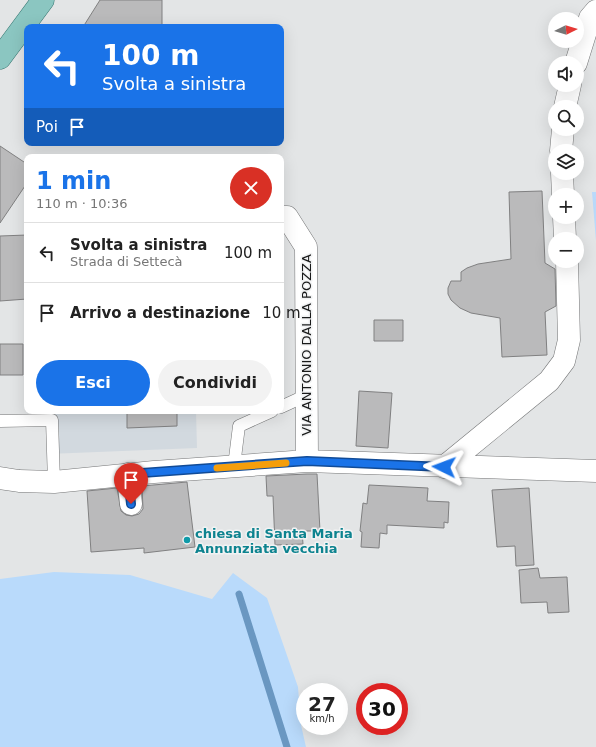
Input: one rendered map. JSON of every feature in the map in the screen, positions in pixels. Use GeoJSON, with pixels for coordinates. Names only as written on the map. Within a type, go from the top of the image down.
{"type":"FeatureCollection","features":[{"type":"Feature","properties":{"kind":"main road"},"geometry":{"type":"LineString","coordinates":[[26,24],[43,0]]}},
{"type":"Feature","properties":{"kind":"main road"},"geometry":{"type":"LineString","coordinates":[[0,58],[24,27]]}},
{"type":"Feature","properties":{"kind":"street"},"geometry":{"type":"LineString","coordinates":[[578,56],[590,18],[596,11]]}},
{"type":"Feature","properties":{"kind":"street"},"geometry":{"type":"LineString","coordinates":[[0,49],[22,30]]}},
{"type":"Feature","properties":{"kind":"street","name":"VIA ANTONIO DALLA POZZA"},"geometry":{"type":"LineString","coordinates":[[284,217],[287,217],[306,247],[307,461]]}},
{"type":"Feature","properties":{"kind":"street"},"geometry":{"type":"LineString","coordinates":[[444,467],[549,381],[564,361],[569,340],[567,268]]}},
{"type":"Feature","properties":{"kind":"street"},"geometry":{"type":"LineString","coordinates":[[0,478],[19,481],[54,482],[128,474],[307,461],[444,467],[596,471]]}},
{"type":"Feature","properties":{"kind":"street"},"geometry":{"type":"LineString","coordinates":[[128,474],[131,504]]}},
{"type":"Feature","properties":{"kind":"lane"},"geometry":{"type":"LineString","coordinates":[[284,406],[307,395]]}},
{"type":"Feature","properties":{"kind":"lane"},"geometry":{"type":"LineString","coordinates":[[234,466],[239,426],[265,414]]}},
{"type":"Feature","properties":{"kind":"lane"},"geometry":{"type":"LineString","coordinates":[[0,421],[52,420],[54,482]]}},
{"type":"Feature","properties":{"kind":"shaded area"},"geometry":{"type":"Polygon","coordinates":[[[592,192],[596,192],[596,241],[592,192]]]}},
{"type":"Feature","properties":{"kind":"shaded area"},"geometry":{"type":"Polygon","coordinates":[[[47,414],[196,414],[197,448],[48,454],[47,414]]]}},
{"type":"Feature","properties":{"kind":"shaded area"},"geometry":{"type":"Polygon","coordinates":[[[54,572],[130,575],[212,599],[233,573],[267,598],[297,683],[296,735],[303,735],[306,747],[0,747],[0,579],[54,572]]]}},
{"type":"Feature","properties":{"kind":"building"},"geometry":{"type":"Polygon","coordinates":[[[100,0],[162,0],[162,24],[85,24],[100,0]]]}},
{"type":"Feature","properties":{"kind":"building"},"geometry":{"type":"Polygon","coordinates":[[[0,146],[24,162],[24,187],[0,223],[0,146]]]}},
{"type":"Feature","properties":{"kind":"building"},"geometry":{"type":"Polygon","coordinates":[[[542,191],[545,263],[548,265],[548,268],[555,269],[556,306],[545,312],[547,355],[502,357],[500,318],[471,313],[460,308],[451,300],[448,294],[448,288],[451,281],[461,281],[461,272],[467,268],[478,264],[511,259],[509,192],[542,191]]]}},
{"type":"Feature","properties":{"kind":"building"},"geometry":{"type":"Polygon","coordinates":[[[24,235],[24,299],[0,301],[0,236],[24,235]]]}},
{"type":"Feature","properties":{"kind":"building"},"geometry":{"type":"Polygon","coordinates":[[[374,320],[403,320],[403,341],[374,341],[374,320]]]}},
{"type":"Feature","properties":{"kind":"building"},"geometry":{"type":"Polygon","coordinates":[[[0,344],[23,344],[23,375],[0,375],[0,344]]]}},
{"type":"Feature","properties":{"kind":"building"},"geometry":{"type":"Polygon","coordinates":[[[359,391],[392,393],[388,448],[356,446],[359,391]]]}},
{"type":"Feature","properties":{"kind":"building"},"geometry":{"type":"Polygon","coordinates":[[[127,414],[177,414],[177,426],[127,428],[127,414]]]}},
{"type":"Feature","properties":{"kind":"building"},"geometry":{"type":"Polygon","coordinates":[[[317,474],[320,531],[302,531],[303,544],[275,545],[273,496],[267,496],[266,476],[317,474]]]}},
{"type":"Feature","properties":{"kind":"building"},"geometry":{"type":"Polygon","coordinates":[[[187,482],[195,547],[144,553],[144,548],[91,552],[87,491],[117,488],[121,511],[126,515],[132,516],[139,514],[143,509],[142,486],[187,482]]]}},
{"type":"Feature","properties":{"kind":"building"},"geometry":{"type":"Polygon","coordinates":[[[369,485],[428,488],[427,501],[449,502],[448,523],[444,522],[444,528],[387,525],[387,534],[380,533],[379,548],[361,547],[362,532],[360,531],[363,503],[367,504],[369,485]]]}},
{"type":"Feature","properties":{"kind":"building"},"geometry":{"type":"Polygon","coordinates":[[[529,488],[534,565],[516,566],[515,546],[497,547],[492,490],[529,488]]]}},
{"type":"Feature","properties":{"kind":"building"},"geometry":{"type":"Polygon","coordinates":[[[538,568],[540,578],[567,577],[569,612],[548,613],[547,602],[521,603],[519,570],[538,568]]]}},
{"type":"Feature","properties":{"kind":"waterway"},"geometry":{"type":"LineString","coordinates":[[239,594],[287,747]]}},
{"type":"Feature","properties":{"kind":"slow traffic"},"geometry":{"type":"LineString","coordinates":[[217,468],[286,463]]}},
{"type":"Feature","properties":{"kind":"place","name":"chiesa di Santa Maria Annunziata vecchia"},"geometry":{"type":"Point","coordinates":[187,540]}},
{"type":"Feature","properties":{"kind":"route"},"geometry":{"type":"LineString","coordinates":[[131,504],[128,474],[307,461],[444,467]]}}]}
